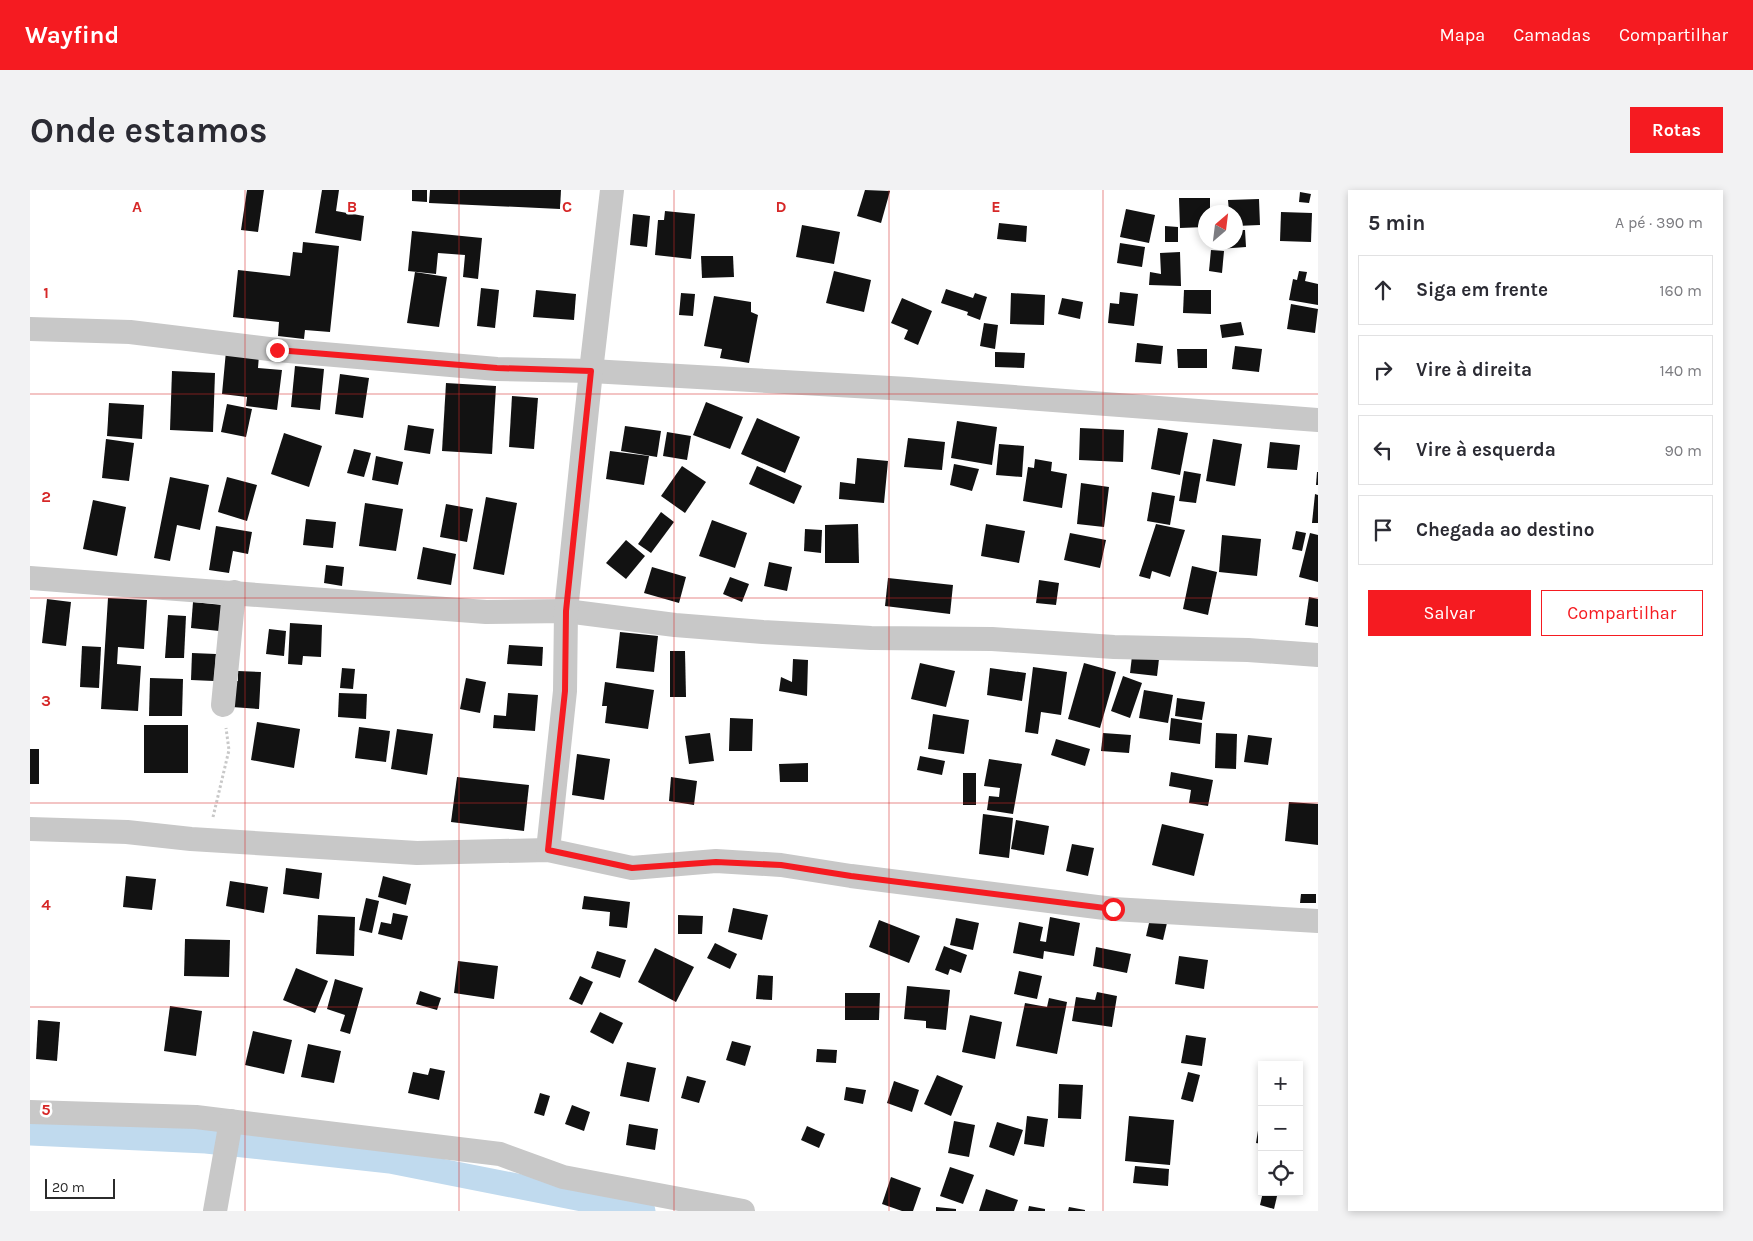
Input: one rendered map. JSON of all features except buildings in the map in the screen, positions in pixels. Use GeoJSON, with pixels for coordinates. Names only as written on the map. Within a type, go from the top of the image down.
{"type":"FeatureCollection","features":[{"type":"Feature","properties":{"kind":"street"},"geometry":{"type":"LineString","coordinates":[[548,850],[565,691],[566,611],[612,190]]}},
{"type":"Feature","properties":{"kind":"street"},"geometry":{"type":"LineString","coordinates":[[30,329],[130,332],[277,350],[487,368],[591,371],[917,390],[1318,420]]}},
{"type":"Feature","properties":{"kind":"street"},"geometry":{"type":"LineString","coordinates":[[30,578],[486,612],[566,611],[763,632],[871,638],[992,639],[1114,647],[1248,650],[1318,655]]}},
{"type":"Feature","properties":{"kind":"street"},"geometry":{"type":"LineString","coordinates":[[223,705],[234,592]]}},
{"type":"Feature","properties":{"kind":"street"},"geometry":{"type":"LineString","coordinates":[[30,829],[127,832],[210,840],[417,853],[548,850],[632,868],[716,862],[781,865],[851,876],[1113,909],[1318,921]]}},
{"type":"Feature","properties":{"kind":"street"},"geometry":{"type":"LineString","coordinates":[[30,1112],[196,1116],[500,1154],[563,1177],[743,1211]]}},
{"type":"Feature","properties":{"kind":"street"},"geometry":{"type":"LineString","coordinates":[[215,1211],[231,1121]]}},
{"type":"Feature","properties":{"kind":"path"},"geometry":{"type":"LineString","coordinates":[[210,840],[213,816],[229,750],[223,705]]}},
{"type":"Feature","properties":{"kind":"waterway"},"geometry":{"type":"LineString","coordinates":[[30,1133],[206,1141],[390,1161],[643,1211]]}},
{"type":"Feature","properties":{"kind":"route"},"geometry":{"type":"LineString","coordinates":[[277,350],[497,368],[591,371],[566,611],[565,691],[548,850],[632,868],[716,862],[781,865],[851,876],[1113,909]]}}]}
